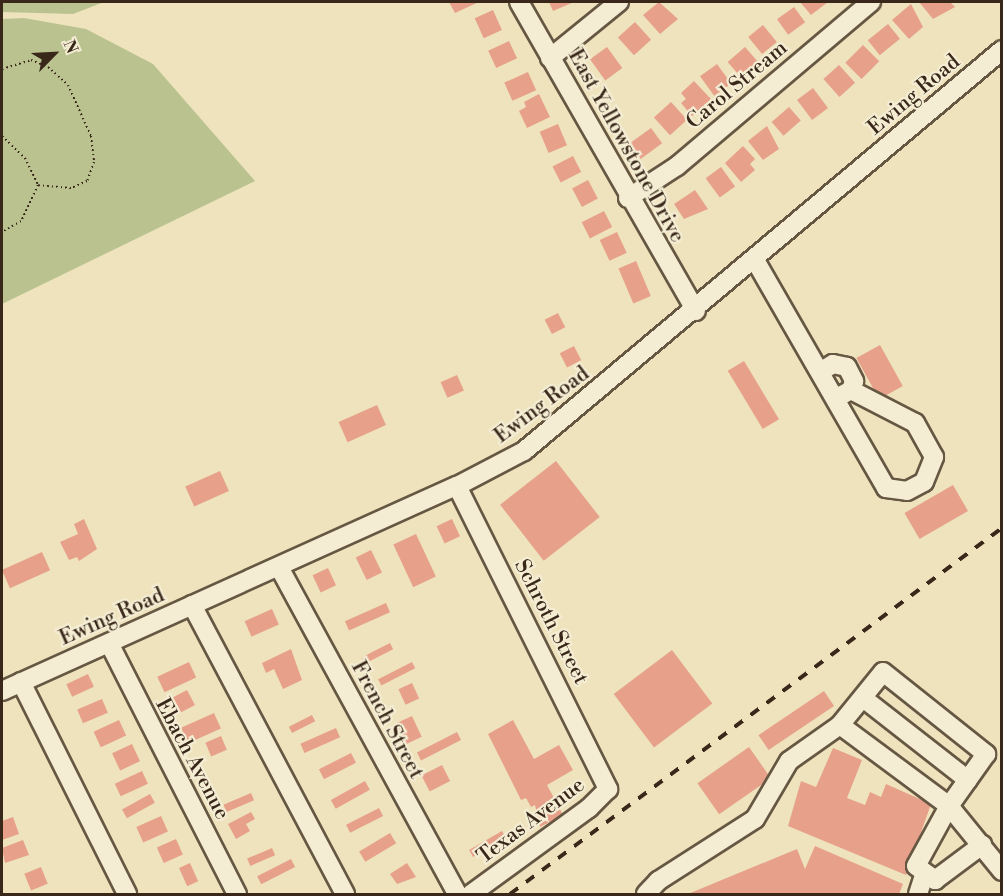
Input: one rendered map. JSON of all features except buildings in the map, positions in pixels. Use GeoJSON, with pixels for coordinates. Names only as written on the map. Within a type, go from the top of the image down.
{"type":"FeatureCollection","features":[{"type":"Feature","properties":{"kind":"street","name":"East Yellowstone Drive"},"geometry":{"type":"LineString","coordinates":[[519,2],[628,198],[696,311]]}},
{"type":"Feature","properties":{"kind":"street"},"geometry":{"type":"LineString","coordinates":[[550,58],[619,2]]}},
{"type":"Feature","properties":{"kind":"street","name":"Carol Stream"},"geometry":{"type":"LineString","coordinates":[[628,198],[677,166],[871,2]]}},
{"type":"Feature","properties":{"kind":"street","name":"Ewing Road"},"geometry":{"type":"LineString","coordinates":[[2,691],[457,486],[524,451],[696,311],[1002,50]]}},
{"type":"Feature","properties":{"kind":"street"},"geometry":{"type":"LineString","coordinates":[[755,260],[820,372],[843,394],[886,488],[907,491],[924,482],[934,457],[915,423],[843,394]]}},
{"type":"Feature","properties":{"kind":"street"},"geometry":{"type":"LineString","coordinates":[[820,372],[833,364],[847,367],[854,381],[843,394]]}},
{"type":"Feature","properties":{"kind":"street","name":"Schroth Street"},"geometry":{"type":"LineString","coordinates":[[457,486],[606,778]]}},
{"type":"Feature","properties":{"kind":"street","name":"French Street"},"geometry":{"type":"LineString","coordinates":[[279,567],[457,894]]}},
{"type":"Feature","properties":{"kind":"street"},"geometry":{"type":"LineString","coordinates":[[192,606],[345,894]]}},
{"type":"Feature","properties":{"kind":"street","name":"Ebach Avenue"},"geometry":{"type":"LineString","coordinates":[[109,643],[237,894]]}},
{"type":"Feature","properties":{"kind":"street"},"geometry":{"type":"LineString","coordinates":[[646,894],[658,881],[755,819],[789,761],[840,725],[883,672],[986,754],[949,806],[916,866],[935,880],[982,845]]}},
{"type":"Feature","properties":{"kind":"street"},"geometry":{"type":"LineString","coordinates":[[21,682],[127,894]]}},
{"type":"Feature","properties":{"kind":"street"},"geometry":{"type":"LineString","coordinates":[[863,698],[968,780]]}},
{"type":"Feature","properties":{"kind":"street"},"geometry":{"type":"LineString","coordinates":[[840,725],[949,806],[1002,871]]}},
{"type":"Feature","properties":{"kind":"street","name":"Texas Avenue"},"geometry":{"type":"LineString","coordinates":[[471,894],[589,808],[608,789],[606,778]]}},
{"type":"Feature","properties":{"kind":"street"},"geometry":{"type":"LineString","coordinates":[[918,894],[925,873]]}},
{"type":"Feature","properties":{"kind":"path"},"geometry":{"type":"LineString","coordinates":[[2,69],[31,60],[48,67],[68,85],[91,135],[94,162],[87,181],[71,188],[38,185]]}},
{"type":"Feature","properties":{"kind":"path"},"geometry":{"type":"LineString","coordinates":[[2,136],[26,158],[38,185],[21,221],[2,232]]}},
{"type":"Feature","properties":{"kind":"green space"},"geometry":{"type":"Polygon","coordinates":[[[2,2],[104,2],[73,14],[2,12],[2,2]]]}},
{"type":"Feature","properties":{"kind":"green space"},"geometry":{"type":"Polygon","coordinates":[[[24,18],[86,29],[153,64],[255,181],[2,304],[2,19],[24,18]]]}},
{"type":"Feature","properties":{"kind":"railway"},"geometry":{"type":"LineString","coordinates":[[510,894],[1002,528]]}}]}
